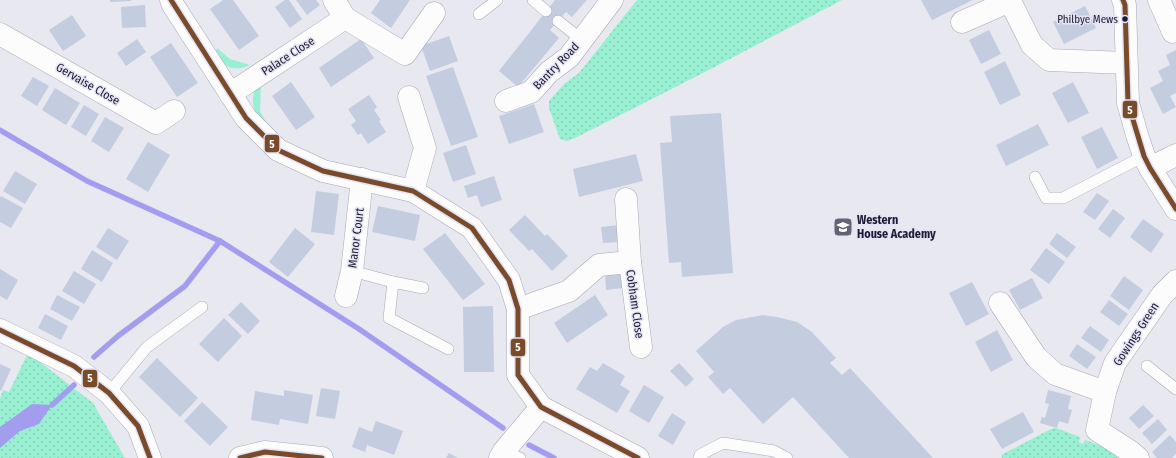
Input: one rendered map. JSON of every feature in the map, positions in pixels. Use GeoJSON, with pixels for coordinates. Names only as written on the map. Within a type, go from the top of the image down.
{"type":"FeatureCollection","features":[{"type":"Feature","properties":{"kind":"street"},"geometry":{"type":"LineString","coordinates":[[171,0],[246,118],[278,150],[323,171],[413,191],[472,228],[509,280],[518,310],[518,375],[541,407],[638,458]]}},
{"type":"Feature","properties":{"kind":"street","name":"Bantry Road"},"geometry":{"type":"LineString","coordinates":[[506,101],[531,92],[549,72],[569,57],[612,0]]}},
{"type":"Feature","properties":{"kind":"street"},"geometry":{"type":"LineString","coordinates":[[962,22],[1010,0],[1032,45],[1049,60],[1126,63]]}},
{"type":"Feature","properties":{"kind":"street"},"geometry":{"type":"LineString","coordinates":[[1159,0],[1173,32]]}},
{"type":"Feature","properties":{"kind":"street"},"geometry":{"type":"LineString","coordinates":[[1127,2],[1126,63],[1128,103],[1137,135],[1147,162],[1176,209]]}},
{"type":"Feature","properties":{"kind":"street","name":"Palace Close"},"geometry":{"type":"LineString","coordinates":[[230,94],[340,9],[405,54],[434,13]]}},
{"type":"Feature","properties":{"kind":"street","name":"Gervaise Close"},"geometry":{"type":"LineString","coordinates":[[0,34],[156,123],[174,111]]}},
{"type":"Feature","properties":{"kind":"street"},"geometry":{"type":"LineString","coordinates":[[409,97],[425,148],[413,191]]}},
{"type":"Feature","properties":{"kind":"street"},"geometry":{"type":"LineString","coordinates":[[1147,162],[1176,155]]}},
{"type":"Feature","properties":{"kind":"street","name":"Manor Court"},"geometry":{"type":"LineString","coordinates":[[346,296],[352,271],[362,179]]}},
{"type":"Feature","properties":{"kind":"street","name":"Cobham Close"},"geometry":{"type":"LineString","coordinates":[[626,199],[630,262],[641,347]]}},
{"type":"Feature","properties":{"kind":"street","name":"Cobham Close"},"geometry":{"type":"LineString","coordinates":[[518,310],[569,292],[599,265],[630,262]]}},
{"type":"Feature","properties":{"kind":"street","name":"Gowings Green"},"geometry":{"type":"LineString","coordinates":[[1138,458],[1097,430],[1105,392],[1115,363],[1162,295],[1176,281]]}},
{"type":"Feature","properties":{"kind":"street"},"geometry":{"type":"LineString","coordinates":[[1000,303],[1036,357],[1055,374],[1105,392]]}},
{"type":"Feature","properties":{"kind":"street"},"geometry":{"type":"LineString","coordinates":[[0,330],[74,366],[109,393],[138,426],[150,458]]}},
{"type":"Feature","properties":{"kind":"street"},"geometry":{"type":"LineString","coordinates":[[508,456],[541,407]]}},
{"type":"Feature","properties":{"kind":"street"},"geometry":{"type":"LineString","coordinates":[[240,458],[265,452],[322,458]]}},
{"type":"Feature","properties":{"kind":"lane"},"geometry":{"type":"LineString","coordinates":[[479,14],[497,0]]}},
{"type":"Feature","properties":{"kind":"lane"},"geometry":{"type":"LineString","coordinates":[[533,0],[546,11]]}},
{"type":"Feature","properties":{"kind":"lane"},"geometry":{"type":"LineString","coordinates":[[558,21],[582,40]]}},
{"type":"Feature","properties":{"kind":"lane"},"geometry":{"type":"LineString","coordinates":[[1035,177],[1046,198],[1063,198],[1147,162]]}},
{"type":"Feature","properties":{"kind":"lane"},"geometry":{"type":"LineString","coordinates":[[352,271],[423,288]]}},
{"type":"Feature","properties":{"kind":"lane"},"geometry":{"type":"LineString","coordinates":[[393,282],[389,318],[448,349]]}},
{"type":"Feature","properties":{"kind":"lane"},"geometry":{"type":"LineString","coordinates":[[109,393],[147,348],[202,307]]}},
{"type":"Feature","properties":{"kind":"lane"},"geometry":{"type":"LineString","coordinates":[[1147,366],[1176,389]]}},
{"type":"Feature","properties":{"kind":"lane"},"geometry":{"type":"LineString","coordinates":[[699,458],[700,455],[723,443],[774,450],[787,458]]}},
{"type":"Feature","properties":{"kind":"green space"},"geometry":{"type":"Polygon","coordinates":[[[637,0],[842,0],[575,138],[567,141],[560,139],[549,108],[549,101],[564,84],[579,73],[637,0]]]}},
{"type":"Feature","properties":{"kind":"green space"},"geometry":{"type":"Polygon","coordinates":[[[217,48],[230,59],[250,65],[234,68],[226,65],[215,53],[217,48]]]}},
{"type":"Feature","properties":{"kind":"green space"},"geometry":{"type":"Polygon","coordinates":[[[256,84],[261,85],[260,111],[268,126],[254,108],[253,97],[256,84]]]}},
{"type":"Feature","properties":{"kind":"green space"},"geometry":{"type":"Polygon","coordinates":[[[28,353],[93,403],[125,458],[0,458],[0,399],[3,390],[9,392],[28,353]]]}},
{"type":"Feature","properties":{"kind":"green space"},"geometry":{"type":"Polygon","coordinates":[[[1056,428],[1080,437],[1079,442],[1083,444],[1085,440],[1130,458],[1002,458],[1001,455],[1051,429],[1056,428]]]}},
{"type":"Feature","properties":{"kind":"shaded area"},"geometry":{"type":"Polygon","coordinates":[[[32,404],[52,405],[39,424],[20,431],[0,448],[0,427],[32,404]]]}},
{"type":"Feature","properties":{"kind":"building"},"geometry":{"type":"Polygon","coordinates":[[[110,0],[131,0],[131,1],[110,2],[110,0]]]}},
{"type":"Feature","properties":{"kind":"building"},"geometry":{"type":"Polygon","coordinates":[[[223,0],[233,0],[259,36],[239,50],[210,9],[223,0]]]}},
{"type":"Feature","properties":{"kind":"building"},"geometry":{"type":"Polygon","coordinates":[[[285,0],[289,0],[302,19],[290,28],[275,7],[285,0]]]}},
{"type":"Feature","properties":{"kind":"building"},"geometry":{"type":"Polygon","coordinates":[[[296,0],[316,0],[320,5],[307,15],[296,0]]]}},
{"type":"Feature","properties":{"kind":"building"},"geometry":{"type":"Polygon","coordinates":[[[380,0],[410,0],[391,28],[371,13],[380,0]]]}},
{"type":"Feature","properties":{"kind":"building"},"geometry":{"type":"Polygon","coordinates":[[[555,0],[587,0],[572,17],[566,12],[550,30],[559,38],[518,87],[499,71],[555,0]]]}},
{"type":"Feature","properties":{"kind":"building"},"geometry":{"type":"Polygon","coordinates":[[[921,0],[973,0],[932,20],[921,0]]]}},
{"type":"Feature","properties":{"kind":"building"},"geometry":{"type":"Polygon","coordinates":[[[145,5],[146,27],[122,28],[121,7],[145,5]]]}},
{"type":"Feature","properties":{"kind":"building"},"geometry":{"type":"Polygon","coordinates":[[[1085,6],[1096,28],[1064,44],[1053,22],[1085,6]]]}},
{"type":"Feature","properties":{"kind":"building"},"geometry":{"type":"Polygon","coordinates":[[[72,15],[86,36],[63,51],[49,30],[72,15]]]}},
{"type":"Feature","properties":{"kind":"building"},"geometry":{"type":"Polygon","coordinates":[[[989,30],[1001,54],[981,64],[969,40],[989,30]]]}},
{"type":"Feature","properties":{"kind":"building"},"geometry":{"type":"Polygon","coordinates":[[[449,36],[458,61],[430,71],[421,46],[449,36]]]}},
{"type":"Feature","properties":{"kind":"building"},"geometry":{"type":"Polygon","coordinates":[[[137,39],[146,52],[126,66],[117,53],[137,39]]]}},
{"type":"Feature","properties":{"kind":"building"},"geometry":{"type":"Polygon","coordinates":[[[361,39],[374,58],[331,87],[319,68],[361,39]]]}},
{"type":"Feature","properties":{"kind":"building"},"geometry":{"type":"Polygon","coordinates":[[[171,43],[198,83],[177,97],[150,57],[171,43]]]}},
{"type":"Feature","properties":{"kind":"building"},"geometry":{"type":"Polygon","coordinates":[[[1176,50],[1176,93],[1170,96],[1176,107],[1163,114],[1150,88],[1163,81],[1158,71],[1170,65],[1166,55],[1176,50]]]}},
{"type":"Feature","properties":{"kind":"building"},"geometry":{"type":"Polygon","coordinates":[[[1005,61],[1021,95],[1000,105],[984,72],[1005,61]]]}},
{"type":"Feature","properties":{"kind":"building"},"geometry":{"type":"Polygon","coordinates":[[[453,67],[478,137],[451,146],[426,76],[453,67]]]}},
{"type":"Feature","properties":{"kind":"building"},"geometry":{"type":"Polygon","coordinates":[[[33,77],[49,86],[37,106],[21,96],[33,77]]]}},
{"type":"Feature","properties":{"kind":"building"},"geometry":{"type":"Polygon","coordinates":[[[291,82],[315,117],[296,130],[272,96],[291,82]]]}},
{"type":"Feature","properties":{"kind":"building"},"geometry":{"type":"Polygon","coordinates":[[[1073,82],[1089,113],[1068,123],[1052,93],[1073,82]]]}},
{"type":"Feature","properties":{"kind":"building"},"geometry":{"type":"Polygon","coordinates":[[[55,88],[80,103],[66,125],[42,110],[55,88]]]}},
{"type":"Feature","properties":{"kind":"building"},"geometry":{"type":"Polygon","coordinates":[[[369,95],[377,107],[374,110],[381,120],[379,121],[386,132],[368,144],[361,133],[358,135],[351,125],[356,121],[348,109],[369,95]]]}},
{"type":"Feature","properties":{"kind":"building"},"geometry":{"type":"Polygon","coordinates":[[[534,104],[544,132],[509,144],[499,116],[534,104]]]}},
{"type":"Feature","properties":{"kind":"building"},"geometry":{"type":"Polygon","coordinates":[[[84,105],[99,114],[86,136],[71,127],[84,105]]]}},
{"type":"Feature","properties":{"kind":"building"},"geometry":{"type":"Polygon","coordinates":[[[721,113],[733,273],[682,277],[681,262],[669,263],[660,143],[672,142],[670,116],[721,113]]]}},
{"type":"Feature","properties":{"kind":"building"},"geometry":{"type":"Polygon","coordinates":[[[105,117],[124,128],[109,152],[91,141],[105,117]]]}},
{"type":"Feature","properties":{"kind":"building"},"geometry":{"type":"Polygon","coordinates":[[[1038,124],[1049,145],[1006,166],[996,145],[1038,124]]]}},
{"type":"Feature","properties":{"kind":"building"},"geometry":{"type":"Polygon","coordinates":[[[1102,127],[1118,158],[1097,169],[1081,137],[1102,127]]]}},
{"type":"Feature","properties":{"kind":"building"},"geometry":{"type":"Polygon","coordinates":[[[148,142],[170,155],[148,192],[126,179],[148,142]]]}},
{"type":"Feature","properties":{"kind":"building"},"geometry":{"type":"Polygon","coordinates":[[[466,145],[476,174],[453,182],[443,153],[466,145]]]}},
{"type":"Feature","properties":{"kind":"building"},"geometry":{"type":"Polygon","coordinates":[[[636,154],[643,181],[579,197],[573,169],[636,154]]]}},
{"type":"Feature","properties":{"kind":"building"},"geometry":{"type":"Polygon","coordinates":[[[15,171],[37,184],[25,204],[3,191],[15,171]]]}},
{"type":"Feature","properties":{"kind":"building"},"geometry":{"type":"Polygon","coordinates":[[[494,176],[502,200],[481,207],[477,195],[468,198],[464,186],[494,176]]]}},
{"type":"Feature","properties":{"kind":"building"},"geometry":{"type":"Polygon","coordinates":[[[316,191],[339,194],[334,235],[311,232],[316,191]]]}},
{"type":"Feature","properties":{"kind":"building"},"geometry":{"type":"Polygon","coordinates":[[[1097,193],[1109,201],[1095,220],[1083,212],[1097,193]]]}},
{"type":"Feature","properties":{"kind":"building"},"geometry":{"type":"Polygon","coordinates":[[[1,196],[23,208],[11,228],[0,222],[1,196]]]}},
{"type":"Feature","properties":{"kind":"building"},"geometry":{"type":"Polygon","coordinates":[[[378,206],[420,215],[415,241],[372,232],[378,206]]]}},
{"type":"Feature","properties":{"kind":"building"},"geometry":{"type":"Polygon","coordinates":[[[1113,209],[1125,218],[1110,238],[1098,229],[1113,209]]]}},
{"type":"Feature","properties":{"kind":"building"},"geometry":{"type":"Polygon","coordinates":[[[525,215],[545,236],[547,234],[568,256],[552,271],[532,249],[529,251],[509,230],[525,215]]]}},
{"type":"Feature","properties":{"kind":"building"},"geometry":{"type":"Polygon","coordinates":[[[1143,219],[1164,234],[1151,253],[1130,237],[1143,219]]]}},
{"type":"Feature","properties":{"kind":"building"},"geometry":{"type":"Polygon","coordinates":[[[619,225],[620,242],[603,243],[601,227],[619,225]]]}},
{"type":"Feature","properties":{"kind":"building"},"geometry":{"type":"Polygon","coordinates":[[[108,228],[129,241],[117,260],[96,247],[108,228]]]}},
{"type":"Feature","properties":{"kind":"building"},"geometry":{"type":"Polygon","coordinates":[[[295,228],[315,244],[288,277],[269,262],[295,228]]]}},
{"type":"Feature","properties":{"kind":"building"},"geometry":{"type":"Polygon","coordinates":[[[445,233],[485,284],[463,300],[423,249],[445,233]]]}},
{"type":"Feature","properties":{"kind":"building"},"geometry":{"type":"Polygon","coordinates":[[[1057,233],[1076,247],[1067,258],[1049,244],[1057,233]]]}},
{"type":"Feature","properties":{"kind":"building"},"geometry":{"type":"Polygon","coordinates":[[[1046,248],[1065,262],[1049,284],[1030,270],[1046,248]]]}},
{"type":"Feature","properties":{"kind":"building"},"geometry":{"type":"Polygon","coordinates":[[[92,250],[113,263],[102,282],[81,269],[92,250]]]}},
{"type":"Feature","properties":{"kind":"building"},"geometry":{"type":"Polygon","coordinates":[[[0,269],[18,280],[7,300],[0,296],[0,269]]]}},
{"type":"Feature","properties":{"kind":"building"},"geometry":{"type":"Polygon","coordinates":[[[74,271],[96,284],[84,304],[62,291],[74,271]]]}},
{"type":"Feature","properties":{"kind":"building"},"geometry":{"type":"Polygon","coordinates":[[[622,272],[623,288],[606,290],[605,274],[622,272]]]}},
{"type":"Feature","properties":{"kind":"building"},"geometry":{"type":"Polygon","coordinates":[[[1124,276],[1143,290],[1129,310],[1110,296],[1124,276]]]}},
{"type":"Feature","properties":{"kind":"building"},"geometry":{"type":"Polygon","coordinates":[[[1032,278],[1043,298],[1020,310],[1009,290],[1032,278]]]}},
{"type":"Feature","properties":{"kind":"building"},"geometry":{"type":"Polygon","coordinates":[[[972,282],[989,314],[966,326],[949,293],[972,282]]]}},
{"type":"Feature","properties":{"kind":"building"},"geometry":{"type":"Polygon","coordinates":[[[57,295],[80,307],[72,321],[50,309],[57,295]]]}},
{"type":"Feature","properties":{"kind":"building"},"geometry":{"type":"Polygon","coordinates":[[[595,295],[608,315],[567,343],[554,323],[595,295]]]}},
{"type":"Feature","properties":{"kind":"building"},"geometry":{"type":"Polygon","coordinates":[[[1109,300],[1128,314],[1119,326],[1100,312],[1109,300]]]}},
{"type":"Feature","properties":{"kind":"building"},"geometry":{"type":"Polygon","coordinates":[[[241,302],[260,321],[248,334],[228,315],[241,302]]]}},
{"type":"Feature","properties":{"kind":"building"},"geometry":{"type":"Polygon","coordinates":[[[493,306],[494,372],[464,372],[463,307],[493,306]]]}},
{"type":"Feature","properties":{"kind":"building"},"geometry":{"type":"Polygon","coordinates":[[[45,314],[68,326],[61,340],[38,328],[45,314]]]}},
{"type":"Feature","properties":{"kind":"building"},"geometry":{"type":"Polygon","coordinates":[[[763,315],[797,322],[812,332],[836,358],[830,363],[842,375],[850,368],[933,458],[849,458],[793,397],[763,424],[730,388],[723,394],[708,377],[714,372],[696,351],[723,327],[736,320],[763,315]]]}},
{"type":"Feature","properties":{"kind":"building"},"geometry":{"type":"Polygon","coordinates":[[[224,318],[242,336],[218,362],[199,344],[224,318]]]}},
{"type":"Feature","properties":{"kind":"building"},"geometry":{"type":"Polygon","coordinates":[[[1090,326],[1109,340],[1101,352],[1081,338],[1090,326]]]}},
{"type":"Feature","properties":{"kind":"building"},"geometry":{"type":"Polygon","coordinates":[[[997,330],[1013,360],[991,372],[975,342],[997,330]]]}},
{"type":"Feature","properties":{"kind":"building"},"geometry":{"type":"Polygon","coordinates":[[[1077,344],[1096,357],[1087,369],[1069,356],[1077,344]]]}},
{"type":"Feature","properties":{"kind":"building"},"geometry":{"type":"Polygon","coordinates":[[[157,358],[198,398],[180,417],[139,377],[157,358]]]}},
{"type":"Feature","properties":{"kind":"building"},"geometry":{"type":"Polygon","coordinates":[[[603,363],[625,376],[620,385],[630,391],[617,413],[576,389],[590,367],[597,371],[603,363]]]}},
{"type":"Feature","properties":{"kind":"building"},"geometry":{"type":"Polygon","coordinates":[[[679,363],[694,379],[686,387],[670,371],[679,363]]]}},
{"type":"Feature","properties":{"kind":"building"},"geometry":{"type":"Polygon","coordinates":[[[0,364],[11,369],[1,391],[0,390],[0,364]]]}},
{"type":"Feature","properties":{"kind":"building"},"geometry":{"type":"Polygon","coordinates":[[[644,385],[664,397],[649,423],[629,411],[644,385]]]}},
{"type":"Feature","properties":{"kind":"building"},"geometry":{"type":"Polygon","coordinates":[[[321,388],[340,391],[335,419],[316,416],[321,388]]]}},
{"type":"Feature","properties":{"kind":"building"},"geometry":{"type":"Polygon","coordinates":[[[284,390],[313,395],[308,424],[280,419],[279,425],[251,420],[255,391],[284,396],[284,390]]]}},
{"type":"Feature","properties":{"kind":"building"},"geometry":{"type":"Polygon","coordinates":[[[1048,390],[1071,396],[1068,409],[1072,410],[1068,424],[1059,421],[1057,428],[1040,423],[1042,417],[1045,418],[1049,404],[1045,403],[1048,390]]]}},
{"type":"Feature","properties":{"kind":"building"},"geometry":{"type":"Polygon","coordinates":[[[202,402],[228,427],[210,446],[184,421],[202,402]]]}},
{"type":"Feature","properties":{"kind":"building"},"geometry":{"type":"Polygon","coordinates":[[[1143,405],[1154,416],[1139,429],[1129,418],[1143,405]]]}},
{"type":"Feature","properties":{"kind":"building"},"geometry":{"type":"Polygon","coordinates":[[[1023,412],[1034,432],[1002,449],[990,429],[1023,412]]]}},
{"type":"Feature","properties":{"kind":"building"},"geometry":{"type":"Polygon","coordinates":[[[672,413],[686,422],[673,445],[658,436],[672,413]]]}},
{"type":"Feature","properties":{"kind":"building"},"geometry":{"type":"Polygon","coordinates":[[[1158,419],[1167,430],[1152,444],[1142,433],[1158,419]]]}},
{"type":"Feature","properties":{"kind":"building"},"geometry":{"type":"Polygon","coordinates":[[[376,421],[403,431],[394,455],[367,445],[365,452],[352,447],[359,427],[372,432],[376,421]]]}},
{"type":"Feature","properties":{"kind":"building"},"geometry":{"type":"Polygon","coordinates":[[[1170,435],[1176,442],[1176,454],[1172,458],[1157,458],[1152,452],[1170,435]]]}},
{"type":"Feature","properties":{"kind":"building"},"geometry":{"type":"Polygon","coordinates":[[[449,453],[458,458],[446,458],[449,453]]]}},
{"type":"Feature","properties":{"kind":"waterway"},"geometry":{"type":"LineString","coordinates":[[0,130],[87,181],[220,241],[359,329],[503,428]]}},
{"type":"Feature","properties":{"kind":"waterway"},"geometry":{"type":"LineString","coordinates":[[94,357],[118,336],[185,286],[220,241]]}},
{"type":"Feature","properties":{"kind":"waterway"},"geometry":{"type":"LineString","coordinates":[[52,405],[74,385]]}},
{"type":"Feature","properties":{"kind":"waterway"},"geometry":{"type":"LineString","coordinates":[[529,445],[554,458]]}},
{"type":"Feature","properties":{"kind":"transit line","name":"5"},"geometry":{"type":"LineString","coordinates":[[171,0],[246,118],[278,150],[323,171],[413,191],[472,228],[509,280],[518,309],[518,375],[541,407],[638,458]]}},
{"type":"Feature","properties":{"kind":"transit line","name":"5"},"geometry":{"type":"LineString","coordinates":[[1123,0],[1125,5],[1128,103],[1144,156],[1176,209]]}},
{"type":"Feature","properties":{"kind":"transit line","name":"5"},"geometry":{"type":"LineString","coordinates":[[0,330],[74,366],[109,393],[138,426],[150,458]]}},
{"type":"Feature","properties":{"kind":"transit line","name":"5"},"geometry":{"type":"LineString","coordinates":[[240,458],[265,452],[322,458]]}},
{"type":"Feature","properties":{"kind":"place","name":"Philbye Mews"},"geometry":{"type":"Point","coordinates":[1125,19]}},
{"type":"Feature","properties":{"kind":"place","name":"Western House Academy"},"geometry":{"type":"Point","coordinates":[843,227]}}]}
